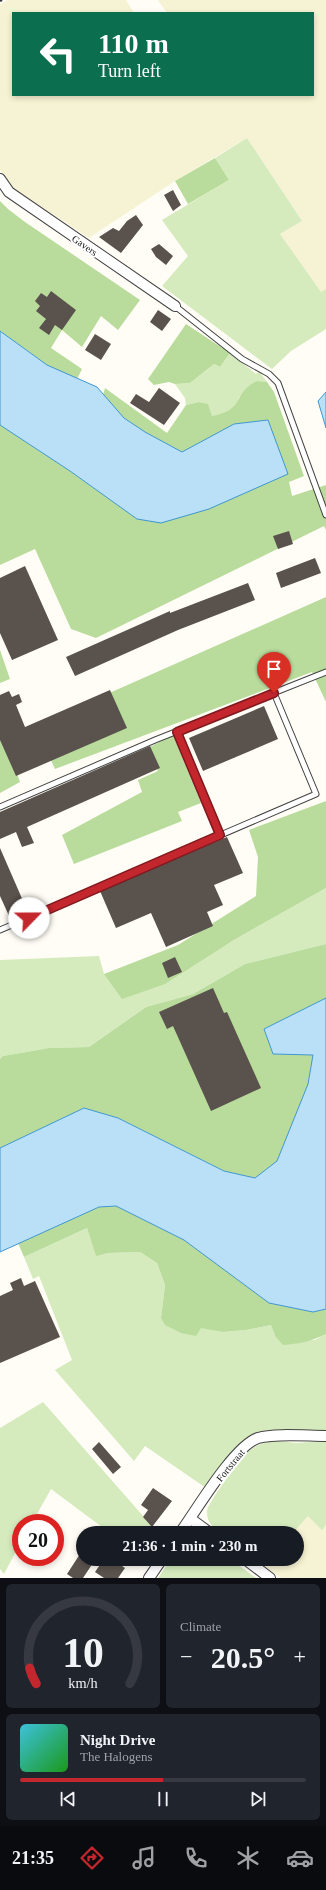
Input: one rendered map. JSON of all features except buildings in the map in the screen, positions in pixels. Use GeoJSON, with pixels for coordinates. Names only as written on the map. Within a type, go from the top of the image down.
{"type":"FeatureCollection","features":[{"type":"Feature","properties":{"kind":"street","name":"Gavers"},"geometry":{"type":"LineString","coordinates":[[0,179],[9,192],[175,306]]}},
{"type":"Feature","properties":{"kind":"street","name":"Fortstraat"},"geometry":{"type":"LineString","coordinates":[[185,1526],[229,1464],[247,1444],[257,1438],[267,1436],[326,1436]]}},
{"type":"Feature","properties":{"kind":"street"},"geometry":{"type":"LineString","coordinates":[[190,1519],[200,1526]]}},
{"type":"Feature","properties":{"kind":"street"},"geometry":{"type":"LineString","coordinates":[[148,1578],[157,1566]]}},
{"type":"Feature","properties":{"kind":"street"},"geometry":{"type":"LineString","coordinates":[[254,1566],[270,1578]]}},
{"type":"Feature","properties":{"kind":"lane"},"geometry":{"type":"LineString","coordinates":[[175,306],[242,358],[269,374],[278,383],[326,515]]}},
{"type":"Feature","properties":{"kind":"lane"},"geometry":{"type":"LineString","coordinates":[[0,807],[177,732],[326,672]]}},
{"type":"Feature","properties":{"kind":"lane"},"geometry":{"type":"LineString","coordinates":[[0,930],[316,794],[274,693]]}},
{"type":"Feature","properties":{"kind":"lane"},"geometry":{"type":"LineString","coordinates":[[177,732],[220,835]]}},
{"type":"Feature","properties":{"kind":"shaded area"},"geometry":{"type":"Polygon","coordinates":[[[8,0],[126,0],[133,12],[12,12],[12,96],[314,96],[314,12],[166,12],[158,0],[326,0],[326,289],[321,293],[280,234],[302,221],[247,138],[175,181],[89,238],[13,188],[0,170],[0,4],[8,0]]]}},
{"type":"Feature","properties":{"kind":"shaded area"},"geometry":{"type":"Polygon","coordinates":[[[309,1515],[322,1529],[326,1525],[326,1578],[281,1578],[264,1566],[304,1566],[304,1526],[299,1526],[309,1515]]]}},
{"type":"Feature","properties":{"kind":"green space"},"geometry":{"type":"Polygon","coordinates":[[[247,138],[302,221],[280,234],[321,292],[326,289],[326,329],[291,351],[272,369],[162,286],[188,256],[162,220],[229,180],[215,158],[247,138]]]}},
{"type":"Feature","properties":{"kind":"green space"},"geometry":{"type":"Polygon","coordinates":[[[215,158],[229,180],[188,204],[175,181],[215,158]]]}},
{"type":"Feature","properties":{"kind":"green space"},"geometry":{"type":"Polygon","coordinates":[[[0,201],[25,222],[140,300],[118,330],[101,316],[82,347],[62,330],[51,348],[82,369],[77,379],[47,365],[0,331],[0,201]]]}},
{"type":"Feature","properties":{"kind":"green space"},"geometry":{"type":"Polygon","coordinates":[[[186,324],[230,353],[220,367],[214,364],[190,383],[175,384],[169,382],[154,385],[148,379],[186,324]]]}},
{"type":"Feature","properties":{"kind":"green space"},"geometry":{"type":"Polygon","coordinates":[[[230,353],[256,374],[259,371],[267,382],[257,381],[239,398],[235,408],[226,414],[212,416],[207,404],[199,402],[186,405],[185,398],[175,384],[190,383],[214,364],[220,367],[230,353]]]}},
{"type":"Feature","properties":{"kind":"green space"},"geometry":{"type":"Polygon","coordinates":[[[257,381],[267,382],[274,392],[304,476],[289,482],[292,496],[326,485],[326,530],[324,526],[96,638],[71,629],[35,549],[0,565],[0,425],[70,471],[137,519],[275,442],[268,420],[234,424],[182,452],[145,432],[124,418],[103,395],[105,388],[167,433],[186,405],[199,402],[208,404],[212,416],[223,413],[230,410],[244,391],[257,381]]]}},
{"type":"Feature","properties":{"kind":"green space"},"geometry":{"type":"Polygon","coordinates":[[[326,597],[326,702],[312,672],[55,769],[35,726],[326,597]]]}},
{"type":"Feature","properties":{"kind":"green space"},"geometry":{"type":"Polygon","coordinates":[[[0,650],[10,679],[0,683],[0,650]]]}},
{"type":"Feature","properties":{"kind":"green space"},"geometry":{"type":"Polygon","coordinates":[[[3,734],[20,782],[0,793],[0,735],[3,734]]]}},
{"type":"Feature","properties":{"kind":"green space"},"geometry":{"type":"Polygon","coordinates":[[[173,735],[201,803],[178,812],[182,821],[74,864],[62,835],[142,792],[138,780],[158,771],[148,748],[173,735]]]}},
{"type":"Feature","properties":{"kind":"green space"},"geometry":{"type":"Polygon","coordinates":[[[326,801],[326,888],[232,941],[165,984],[122,999],[104,974],[178,945],[256,896],[258,857],[249,830],[326,801]]]}},
{"type":"Feature","properties":{"kind":"green space"},"geometry":{"type":"Polygon","coordinates":[[[326,888],[326,944],[245,964],[193,994],[146,1007],[89,1047],[49,1048],[3,1056],[0,1059],[0,960],[99,956],[104,974],[232,941],[326,888]]]}},
{"type":"Feature","properties":{"kind":"green space"},"geometry":{"type":"Polygon","coordinates":[[[326,944],[326,998],[264,1029],[273,1054],[313,1055],[308,1084],[277,1161],[255,1179],[224,1171],[118,1118],[84,1108],[0,1148],[0,1059],[3,1056],[49,1048],[89,1047],[146,1007],[193,994],[245,964],[326,944]]]}},
{"type":"Feature","properties":{"kind":"green space"},"geometry":{"type":"Polygon","coordinates":[[[116,1206],[184,1240],[269,1303],[313,1312],[326,1309],[326,1334],[305,1342],[283,1345],[275,1336],[271,1325],[246,1330],[223,1332],[201,1328],[196,1336],[181,1333],[165,1325],[161,1318],[165,1285],[157,1263],[140,1252],[108,1253],[96,1256],[87,1228],[24,1257],[18,1243],[99,1207],[116,1206]]]}},
{"type":"Feature","properties":{"kind":"green space"},"geometry":{"type":"Polygon","coordinates":[[[87,1228],[96,1255],[140,1252],[157,1263],[165,1285],[161,1318],[223,1332],[246,1330],[271,1325],[275,1336],[315,1340],[326,1334],[326,1431],[310,1432],[269,1430],[253,1434],[245,1439],[230,1455],[206,1488],[145,1446],[134,1461],[55,1370],[72,1360],[39,1276],[33,1279],[24,1257],[87,1228]]]}},
{"type":"Feature","properties":{"kind":"green space"},"geometry":{"type":"Polygon","coordinates":[[[43,1402],[152,1526],[101,1526],[51,1489],[37,1514],[12,1514],[12,1559],[4,1574],[0,1569],[0,1428],[43,1402]]]}},
{"type":"Feature","properties":{"kind":"green space"},"geometry":{"type":"Polygon","coordinates":[[[278,1441],[297,1443],[326,1441],[326,1525],[322,1530],[308,1516],[299,1526],[213,1526],[209,1521],[207,1511],[209,1506],[233,1470],[252,1448],[267,1442],[278,1441]]]}},
{"type":"Feature","properties":{"kind":"green space"},"geometry":{"type":"Polygon","coordinates":[[[166,1566],[240,1566],[256,1578],[158,1578],[166,1566]]]}},
{"type":"Feature","properties":{"kind":"water"},"geometry":{"type":"Polygon","coordinates":[[[0,331],[47,365],[97,387],[124,418],[145,432],[182,452],[234,424],[268,420],[288,474],[209,509],[161,523],[137,519],[70,471],[0,425],[0,331]]]}},
{"type":"Feature","properties":{"kind":"water"},"geometry":{"type":"Polygon","coordinates":[[[326,392],[326,428],[318,401],[326,392]]]}},
{"type":"Feature","properties":{"kind":"water"},"geometry":{"type":"Polygon","coordinates":[[[326,998],[326,1309],[313,1312],[269,1303],[184,1240],[116,1206],[99,1207],[0,1252],[0,1148],[84,1108],[118,1118],[224,1171],[255,1178],[277,1161],[308,1084],[313,1055],[273,1054],[264,1029],[326,998]]]}},
{"type":"Feature","properties":{"kind":"route"},"geometry":{"type":"LineString","coordinates":[[29,918],[220,835],[177,732],[274,693]]}}]}
